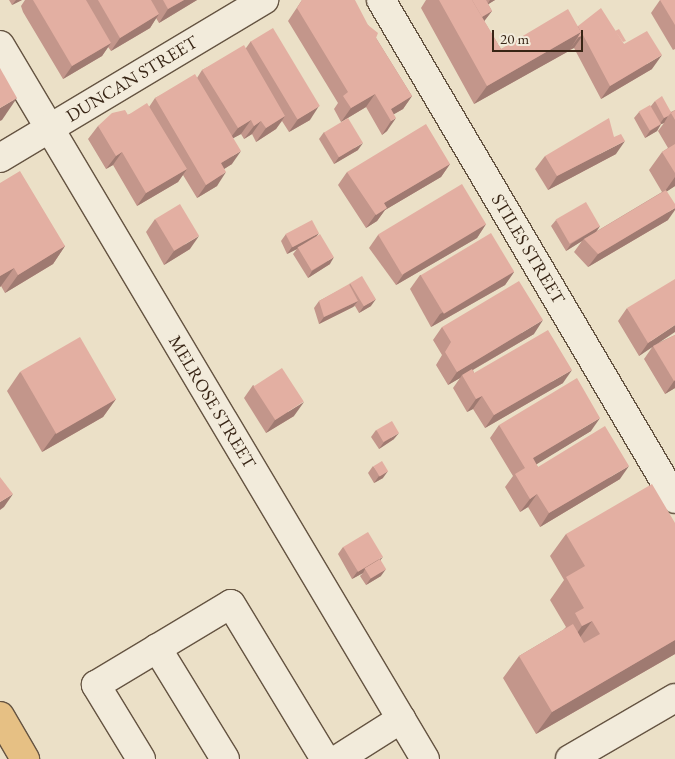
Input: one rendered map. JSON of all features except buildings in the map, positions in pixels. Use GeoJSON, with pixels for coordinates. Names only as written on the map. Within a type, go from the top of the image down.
{"type":"FeatureCollection","features":[{"type":"Feature","properties":{"kind":"main road"},"geometry":{"type":"LineString","coordinates":[[0,716],[25,759]]}},
{"type":"Feature","properties":{"kind":"street","name":"DUNCAN STREET"},"geometry":{"type":"LineString","coordinates":[[0,158],[264,0]]}},
{"type":"Feature","properties":{"kind":"street","name":"STILES STREET"},"geometry":{"type":"LineString","coordinates":[[381,0],[675,499]]}},
{"type":"Feature","properties":{"kind":"street","name":"MELROSE STREET"},"geometry":{"type":"LineString","coordinates":[[0,46],[425,759]]}},
{"type":"Feature","properties":{"kind":"street"},"geometry":{"type":"LineString","coordinates":[[141,759],[96,685],[231,604],[325,759]]}},
{"type":"Feature","properties":{"kind":"street"},"geometry":{"type":"LineString","coordinates":[[157,648],[224,759]]}},
{"type":"Feature","properties":{"kind":"street"},"geometry":{"type":"LineString","coordinates":[[570,759],[675,698]]}},
{"type":"Feature","properties":{"kind":"street"},"geometry":{"type":"LineString","coordinates":[[338,759],[401,719]]}}]}
